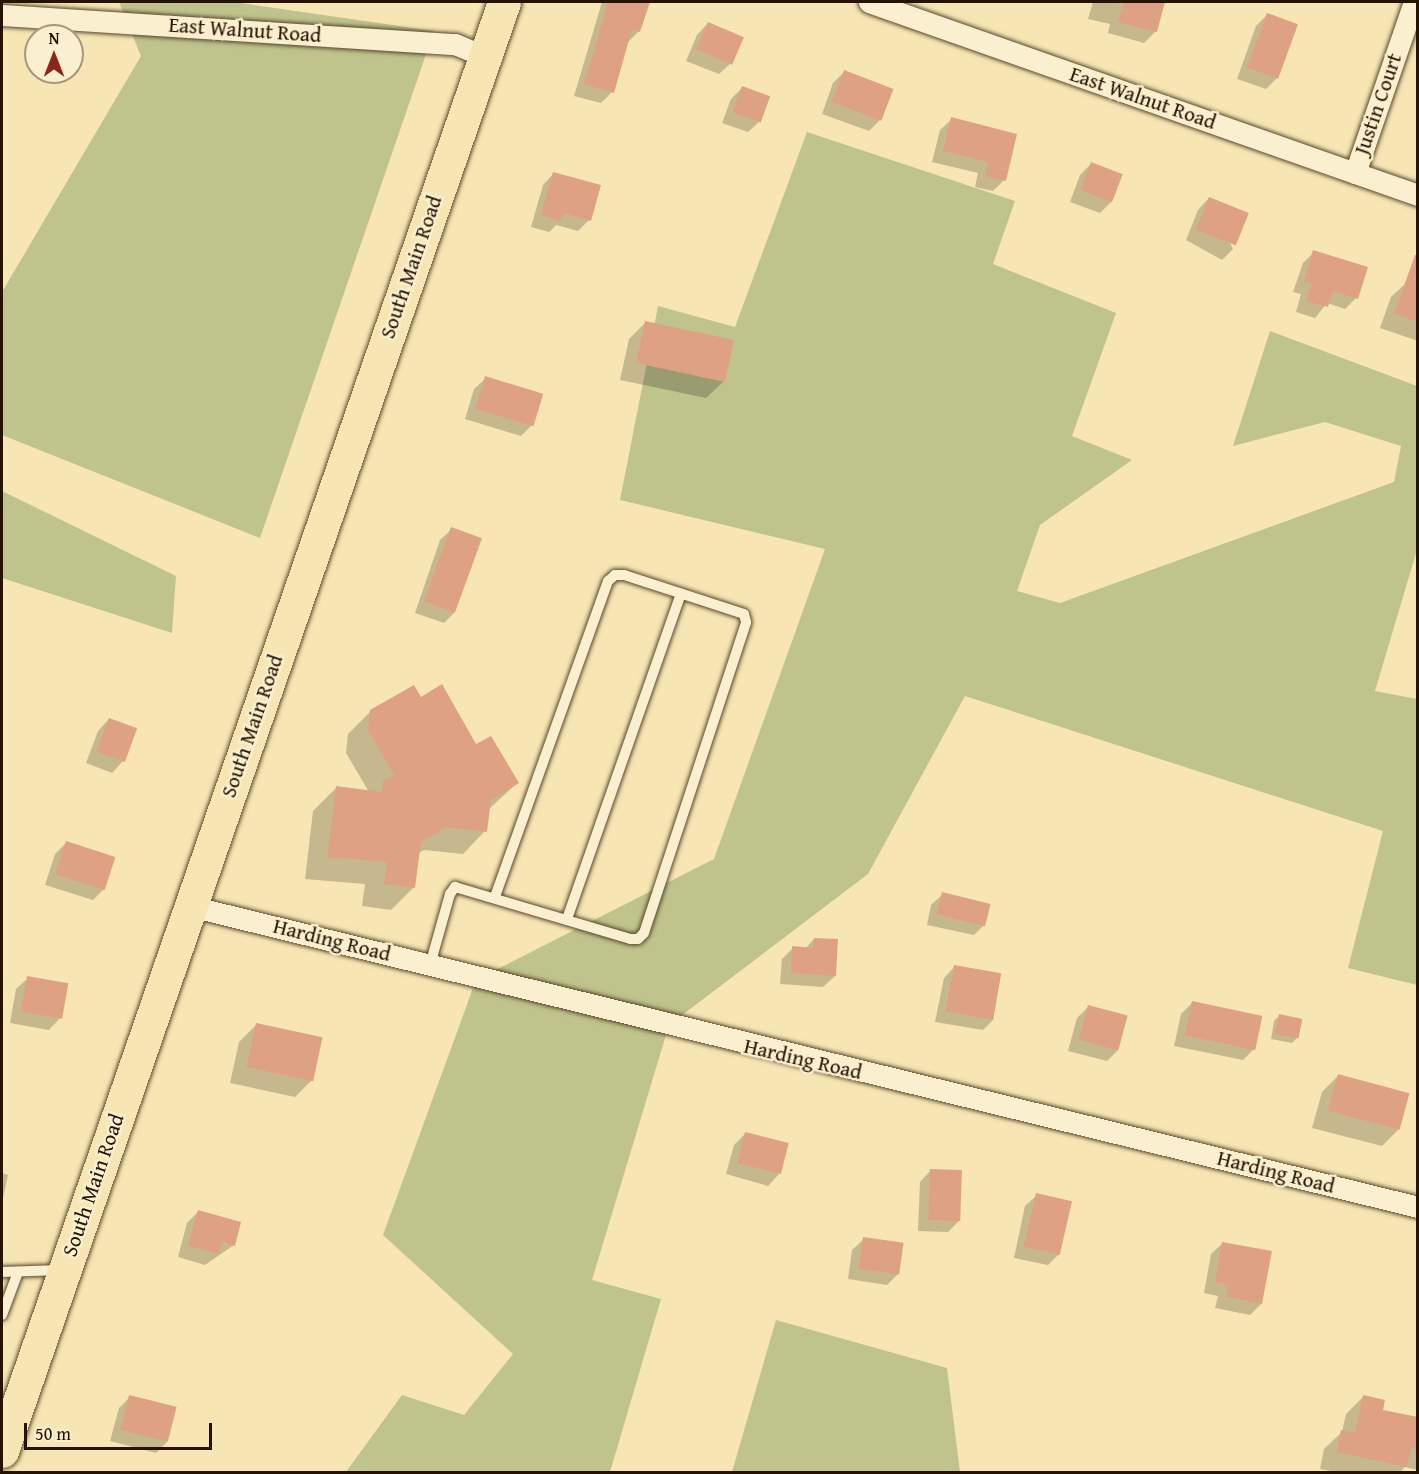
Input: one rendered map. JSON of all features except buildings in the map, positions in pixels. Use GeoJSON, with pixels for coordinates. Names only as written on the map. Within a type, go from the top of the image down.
{"type":"FeatureCollection","features":[{"type":"Feature","properties":{"kind":"main road","name":"South Main Road"},"geometry":{"type":"LineString","coordinates":[[2,1448],[8,1413],[64,1270],[504,2]]}},
{"type":"Feature","properties":{"kind":"street","name":"East Walnut Road"},"geometry":{"type":"LineString","coordinates":[[869,2],[1418,195]]}},
{"type":"Feature","properties":{"kind":"street","name":"Justin Court"},"geometry":{"type":"LineString","coordinates":[[1355,173],[1414,2]]}},
{"type":"Feature","properties":{"kind":"street","name":"East Walnut Road"},"geometry":{"type":"LineString","coordinates":[[2,15],[455,44],[485,57]]}},
{"type":"Feature","properties":{"kind":"street","name":"Harding Road"},"geometry":{"type":"LineString","coordinates":[[190,906],[1418,1207]]}},
{"type":"Feature","properties":{"kind":"lane"},"geometry":{"type":"LineString","coordinates":[[430,965],[450,894],[455,887],[495,897],[630,939],[638,939],[644,933],[746,622],[744,614],[624,575],[615,575],[608,581],[495,897]]}},
{"type":"Feature","properties":{"kind":"lane"},"geometry":{"type":"LineString","coordinates":[[567,919],[681,594]]}},
{"type":"Feature","properties":{"kind":"lane"},"geometry":{"type":"LineString","coordinates":[[2,1272],[64,1270]]}},
{"type":"Feature","properties":{"kind":"lane"},"geometry":{"type":"LineString","coordinates":[[2,1315],[18,1272]]}},
{"type":"Feature","properties":{"kind":"green space"},"geometry":{"type":"Polygon","coordinates":[[[119,2],[234,2],[434,31],[260,538],[2,435],[2,292],[141,56],[119,2]]]}},
{"type":"Feature","properties":{"kind":"green space"},"geometry":{"type":"Polygon","coordinates":[[[807,132],[1015,201],[993,264],[1116,313],[1072,436],[1132,460],[1040,525],[1017,591],[1060,603],[1394,482],[1401,446],[1325,422],[1233,446],[1270,331],[1417,386],[1417,550],[1375,691],[1417,699],[1417,985],[1348,968],[1383,831],[965,696],[868,874],[669,1025],[592,1280],[661,1299],[610,1472],[346,1472],[402,1395],[464,1415],[513,1354],[383,1235],[476,980],[714,859],[825,549],[620,500],[658,306],[735,327],[807,132]]]}},
{"type":"Feature","properties":{"kind":"green space"},"geometry":{"type":"Polygon","coordinates":[[[2,491],[176,576],[172,633],[2,578],[2,491]]]}},
{"type":"Feature","properties":{"kind":"green space"},"geometry":{"type":"Polygon","coordinates":[[[776,1320],[947,1368],[960,1472],[732,1472],[776,1320]]]}}]}
